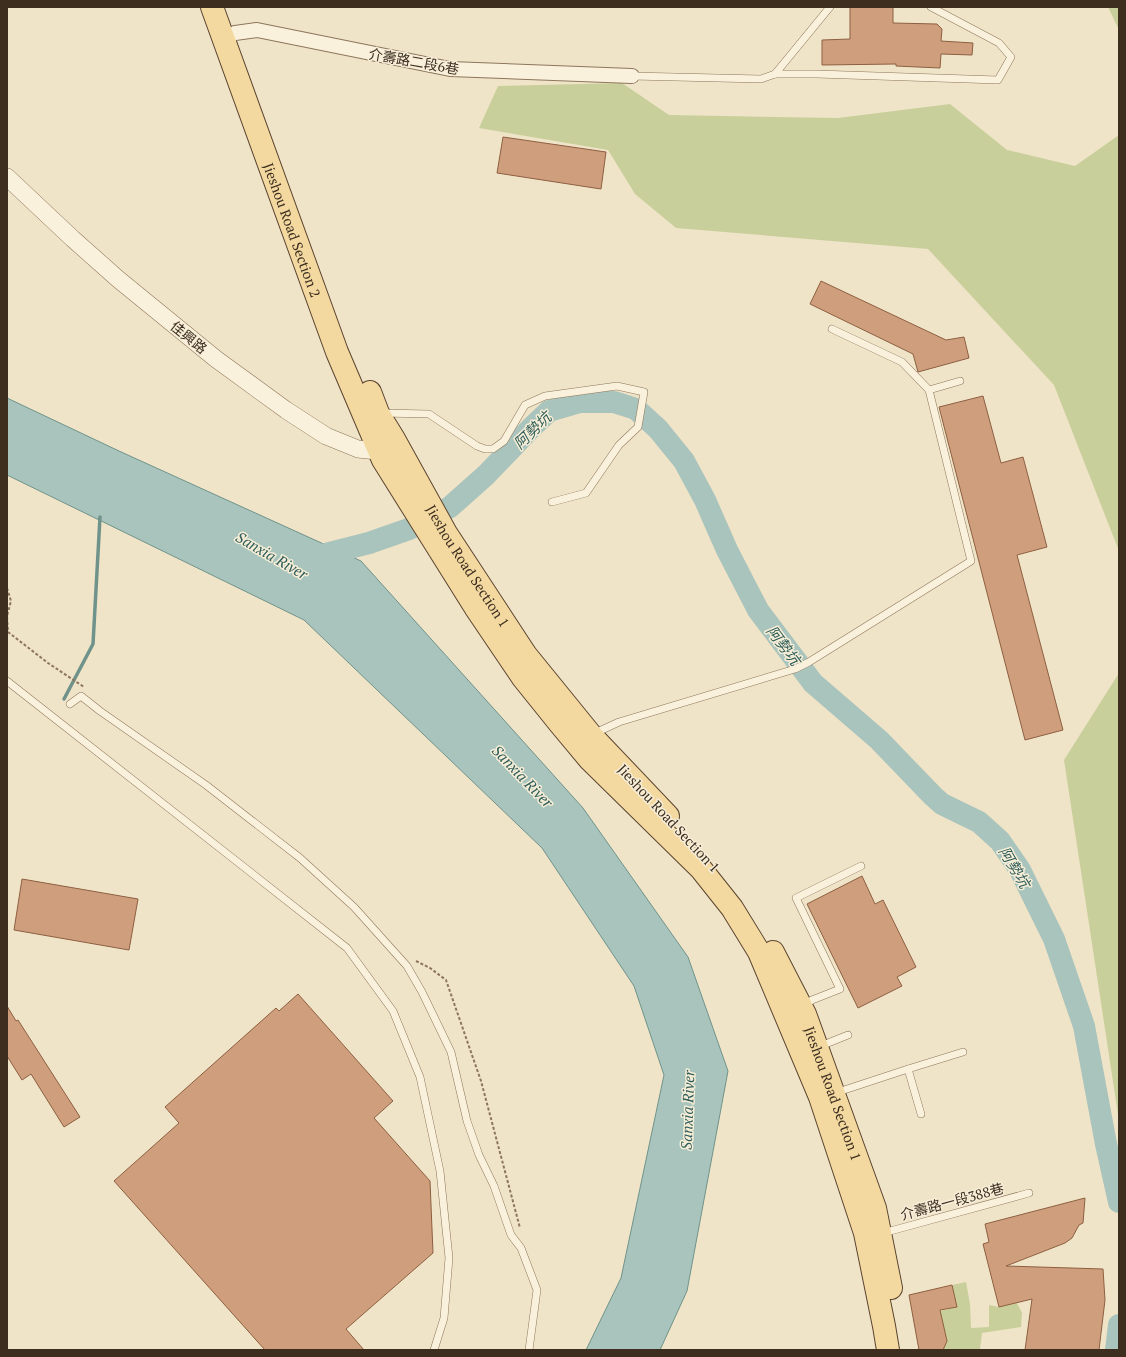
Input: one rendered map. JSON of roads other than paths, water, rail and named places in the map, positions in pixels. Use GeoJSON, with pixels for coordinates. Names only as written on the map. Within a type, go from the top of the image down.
{"type":"FeatureCollection","features":[{"type":"Feature","properties":{"kind":"main road","name":"Jieshou Road Section 2"},"geometry":{"type":"LineString","coordinates":[[212,7],[229,36],[378,413],[386,445]]}},
{"type":"Feature","properties":{"kind":"main road","name":"Jieshou Road Section 2"},"geometry":{"type":"LineString","coordinates":[[225,7],[229,36],[337,352],[386,445]]}},
{"type":"Feature","properties":{"kind":"main road","name":"Jieshou Road Section 1"},"geometry":{"type":"LineString","coordinates":[[386,445],[439,536],[526,655],[584,741],[714,864],[765,937],[801,1007],[817,1047],[827,1095],[865,1233],[888,1350]]}},
{"type":"Feature","properties":{"kind":"main road","name":"Jieshou Road Section 1"},"geometry":{"type":"LineString","coordinates":[[584,741],[590,760],[701,870],[732,908],[759,952],[827,1095],[875,1208],[902,1350]]}},
{"type":"Feature","properties":{"kind":"street","name":"介壽路二段6巷"},"geometry":{"type":"LineString","coordinates":[[229,36],[256,30],[450,69],[632,76]]}},
{"type":"Feature","properties":{"kind":"street","name":"佳興路"},"geometry":{"type":"LineString","coordinates":[[7,177],[118,279],[216,360],[286,410],[326,436],[358,449],[386,445]]}},
{"type":"Feature","properties":{"kind":"lane"},"geometry":{"type":"LineString","coordinates":[[775,74],[830,7]]}},
{"type":"Feature","properties":{"kind":"lane"},"geometry":{"type":"LineString","coordinates":[[632,76],[761,79],[775,74],[818,74],[998,80],[1011,57],[999,43],[931,7]]}},
{"type":"Feature","properties":{"kind":"lane"},"geometry":{"type":"LineString","coordinates":[[584,741],[619,722],[795,669],[809,662],[971,561],[929,390],[902,362],[832,329]]}},
{"type":"Feature","properties":{"kind":"lane"},"geometry":{"type":"LineString","coordinates":[[929,390],[960,381]]}},
{"type":"Feature","properties":{"kind":"lane"},"geometry":{"type":"LineString","coordinates":[[378,413],[429,414],[485,450],[493,449],[504,441],[525,405],[545,396],[617,386],[644,392],[638,427],[619,445],[586,493],[552,502]]}},
{"type":"Feature","properties":{"kind":"lane"},"geometry":{"type":"LineString","coordinates":[[7,681],[347,948],[393,1011],[420,1077],[440,1172],[449,1258],[444,1318],[434,1350]]}},
{"type":"Feature","properties":{"kind":"lane"},"geometry":{"type":"LineString","coordinates":[[70,704],[80,696],[206,785],[300,858],[354,907],[407,966],[422,992],[451,1052],[467,1121],[479,1155],[494,1186],[511,1236],[522,1248],[537,1290],[529,1350]]}},
{"type":"Feature","properties":{"kind":"lane"},"geometry":{"type":"LineString","coordinates":[[801,1007],[812,1000],[840,989],[796,898],[861,866]]}},
{"type":"Feature","properties":{"kind":"lane"},"geometry":{"type":"LineString","coordinates":[[817,1047],[848,1035]]}},
{"type":"Feature","properties":{"kind":"lane"},"geometry":{"type":"LineString","coordinates":[[827,1095],[963,1052]]}},
{"type":"Feature","properties":{"kind":"lane"},"geometry":{"type":"LineString","coordinates":[[908,1069],[921,1114]]}},
{"type":"Feature","properties":{"kind":"lane","name":"介壽路一段388巷"},"geometry":{"type":"LineString","coordinates":[[881,1234],[1029,1193]]}},
{"type":"Feature","properties":{"kind":"water","name":"Sanxia River"},"geometry":{"type":"Polygon","coordinates":[[[7,398],[119,451],[361,561],[583,808],[688,957],[728,1071],[687,1291],[660,1350],[586,1350],[621,1278],[664,1075],[634,986],[542,848],[304,620],[7,475],[7,398]]]}},
{"type":"Feature","properties":{"kind":"waterway","name":"阿勢坑"},"geometry":{"type":"LineString","coordinates":[[310,558],[369,543],[409,529],[450,507],[486,475],[549,411],[580,402],[614,402],[636,409],[658,429],[684,461],[705,500],[727,550],[758,610],[813,683],[879,740],[942,804],[979,822],[1000,841],[1020,870],[1054,939],[1084,1026],[1106,1144],[1119,1202]]}},
{"type":"Feature","properties":{"kind":"waterway"},"geometry":{"type":"LineString","coordinates":[[64,699],[93,644],[100,517]]}},
{"type":"Feature","properties":{"kind":"waterway","name":"阿勢坑"},"geometry":{"type":"LineString","coordinates":[[1116,1350],[1119,1325]]}}]}
